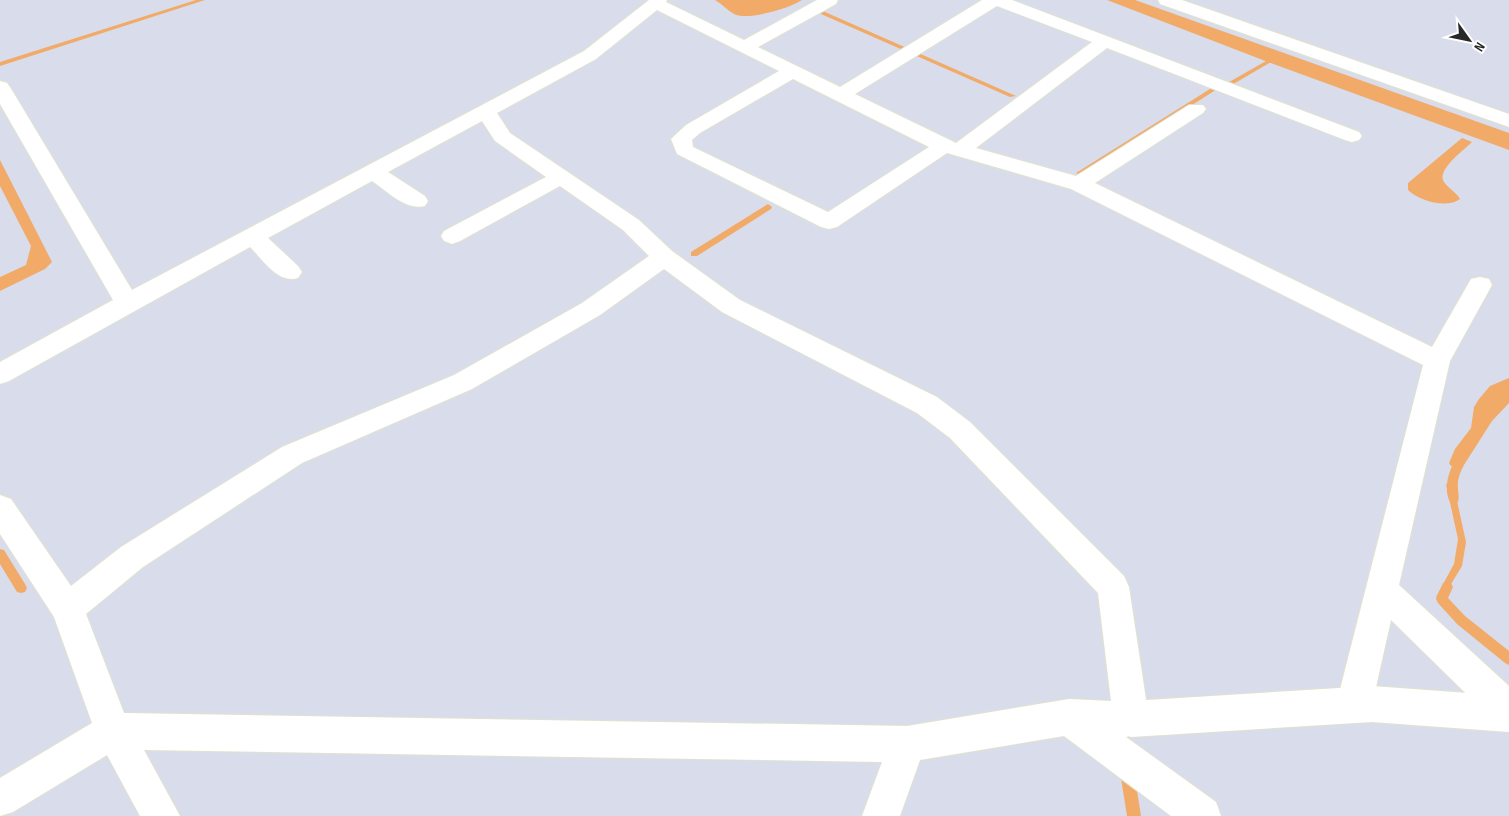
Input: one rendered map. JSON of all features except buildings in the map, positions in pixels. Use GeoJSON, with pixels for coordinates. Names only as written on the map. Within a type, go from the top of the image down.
{"type":"FeatureCollection","features":[{"type":"Feature","properties":{"kind":"street"},"geometry":{"type":"LineString","coordinates":[[744,47],[830,0]]}},
{"type":"Feature","properties":{"kind":"street"},"geometry":{"type":"LineString","coordinates":[[840,95],[996,0],[1352,136]]}},
{"type":"Feature","properties":{"kind":"street"},"geometry":{"type":"LineString","coordinates":[[1166,0],[1509,121]]}},
{"type":"Feature","properties":{"kind":"street"},"geometry":{"type":"LineString","coordinates":[[0,374],[127,303],[590,55],[657,1],[793,72],[952,149],[1079,184],[1437,361]]}},
{"type":"Feature","properties":{"kind":"street"},"geometry":{"type":"LineString","coordinates":[[793,72],[693,129],[681,139],[684,150],[830,222],[952,149],[1105,41]]}},
{"type":"Feature","properties":{"kind":"street"},"geometry":{"type":"LineString","coordinates":[[0,88],[127,303]]}},
{"type":"Feature","properties":{"kind":"street"},"geometry":{"type":"LineString","coordinates":[[1079,184],[1196,110]]}},
{"type":"Feature","properties":{"kind":"street"},"geometry":{"type":"LineString","coordinates":[[486,111],[502,136],[631,225],[664,257],[731,306],[927,405],[960,430],[1113,587],[1131,719]]}},
{"type":"Feature","properties":{"kind":"street"},"geometry":{"type":"LineString","coordinates":[[373,172],[417,201]]}},
{"type":"Feature","properties":{"kind":"street"},"geometry":{"type":"LineString","coordinates":[[452,236],[561,177]]}},
{"type":"Feature","properties":{"kind":"street"},"geometry":{"type":"LineString","coordinates":[[252,236],[290,272]]}},
{"type":"Feature","properties":{"kind":"street"},"geometry":{"type":"LineString","coordinates":[[68,609],[132,557],[292,455],[463,382],[591,309],[664,257]]}},
{"type":"Feature","properties":{"kind":"street"},"geometry":{"type":"LineString","coordinates":[[1354,705],[1437,361],[1480,285]]}},
{"type":"Feature","properties":{"kind":"street"},"geometry":{"type":"LineString","coordinates":[[1308,324],[1325,306]]}},
{"type":"Feature","properties":{"kind":"street"},"geometry":{"type":"LineString","coordinates":[[0,508],[68,609],[113,731],[161,816]]}},
{"type":"Feature","properties":{"kind":"street"},"geometry":{"type":"LineString","coordinates":[[1382,590],[1509,712]]}},
{"type":"Feature","properties":{"kind":"street"},"geometry":{"type":"LineString","coordinates":[[0,799],[113,731],[906,744],[1069,717],[1131,719],[1372,704],[1509,712]]}},
{"type":"Feature","properties":{"kind":"street"},"geometry":{"type":"LineString","coordinates":[[1069,717],[1202,816]]}},
{"type":"Feature","properties":{"kind":"street"},"geometry":{"type":"LineString","coordinates":[[881,816],[906,744]]}},
{"type":"Feature","properties":{"kind":"shaded area"},"geometry":{"type":"Polygon","coordinates":[[[715,0],[802,0],[779,10],[759,15],[740,16],[734,14],[715,0]]]}},
{"type":"Feature","properties":{"kind":"shaded area"},"geometry":{"type":"Polygon","coordinates":[[[1107,0],[1135,0],[1509,133],[1509,150],[1268,62],[1107,0]]]}},
{"type":"Feature","properties":{"kind":"shaded area"},"geometry":{"type":"Polygon","coordinates":[[[1462,138],[1472,142],[1447,166],[1443,177],[1444,182],[1460,199],[1448,203],[1433,202],[1419,197],[1408,190],[1408,183],[1462,138]]]}},
{"type":"Feature","properties":{"kind":"shaded area"},"geometry":{"type":"Polygon","coordinates":[[[0,160],[52,262],[45,269],[0,291],[0,277],[26,265],[31,246],[0,186],[0,160]]]}},
{"type":"Feature","properties":{"kind":"shaded area"},"geometry":{"type":"Polygon","coordinates":[[[1509,378],[1509,403],[1492,421],[1462,468],[1456,465],[1451,466],[1449,463],[1455,449],[1471,428],[1474,407],[1479,399],[1490,386],[1509,378]]]}},
{"type":"Feature","properties":{"kind":"shaded area"},"geometry":{"type":"Polygon","coordinates":[[[1446,484],[1454,487],[1466,542],[1462,566],[1442,599],[1436,597],[1454,564],[1458,539],[1446,484]]]}},
{"type":"Feature","properties":{"kind":"waterway"},"geometry":{"type":"LineString","coordinates":[[0,64],[202,0]]}},
{"type":"Feature","properties":{"kind":"waterway"},"geometry":{"type":"LineString","coordinates":[[823,13],[1012,96]]}},
{"type":"Feature","properties":{"kind":"waterway"},"geometry":{"type":"LineString","coordinates":[[1080,173],[1212,90],[1233,82],[1268,62]]}},
{"type":"Feature","properties":{"kind":"waterway"},"geometry":{"type":"LineString","coordinates":[[694,254],[768,207]]}},
{"type":"Feature","properties":{"kind":"waterway"},"geometry":{"type":"LineString","coordinates":[[1454,499],[1454,475],[1464,454]]}},
{"type":"Feature","properties":{"kind":"waterway"},"geometry":{"type":"LineString","coordinates":[[0,554],[21,588]]}},
{"type":"Feature","properties":{"kind":"waterway"},"geometry":{"type":"LineString","coordinates":[[1447,587],[1442,599],[1461,620],[1509,659]]}},
{"type":"Feature","properties":{"kind":"waterway"},"geometry":{"type":"LineString","coordinates":[[1128,778],[1134,816]]}}]}
